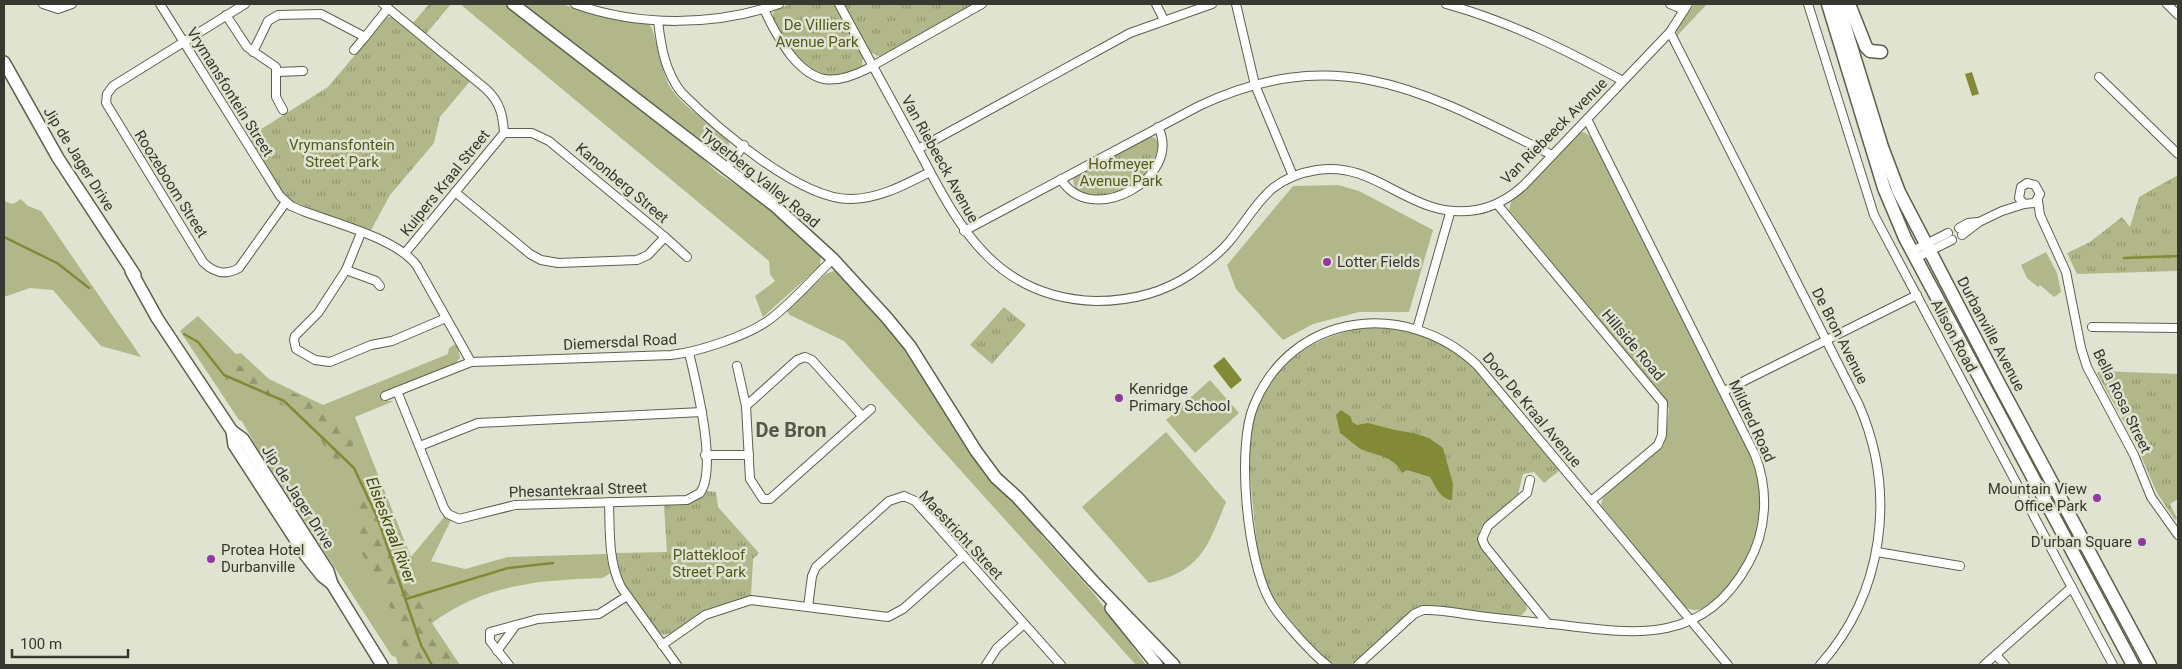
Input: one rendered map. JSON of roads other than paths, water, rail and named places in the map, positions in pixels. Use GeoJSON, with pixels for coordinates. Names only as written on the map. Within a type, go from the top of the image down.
{"type":"FeatureCollection","features":[{"type":"Feature","properties":{"kind":"main road","name":"Tygerberg Valley Road"},"geometry":{"type":"LineString","coordinates":[[513,4],[788,217],[833,259],[899,332],[952,410],[1018,497],[1093,581],[1174,665]]}},
{"type":"Feature","properties":{"kind":"main road","name":"Durbanville Avenue"},"geometry":{"type":"LineString","coordinates":[[1828,4],[1884,188],[1914,255],[2133,665]]}},
{"type":"Feature","properties":{"kind":"main road","name":"Durbanville Avenue"},"geometry":{"type":"LineString","coordinates":[[1838,4],[1894,182],[1927,248],[2150,665]]}},
{"type":"Feature","properties":{"kind":"main road"},"geometry":{"type":"LineString","coordinates":[[1849,4],[1866,47],[1874,52],[1881,52]]}},
{"type":"Feature","properties":{"kind":"main road","name":"Jip de Jager Drive"},"geometry":{"type":"LineString","coordinates":[[4,62],[58,158],[162,316],[174,343],[232,431],[234,445],[306,556],[322,576],[332,584],[382,665]]}},
{"type":"Feature","properties":{"kind":"main road","name":"Tygerberg Valley Road"},"geometry":{"type":"LineString","coordinates":[[1093,581],[1156,665]]}},
{"type":"Feature","properties":{"kind":"street"},"geometry":{"type":"LineString","coordinates":[[43,4],[58,9],[72,4]]}},
{"type":"Feature","properties":{"kind":"street","name":"Vrymansfontein Street"},"geometry":{"type":"LineString","coordinates":[[160,4],[276,190],[286,202],[303,211],[390,244],[405,253],[417,266],[471,362]]}},
{"type":"Feature","properties":{"kind":"street"},"geometry":{"type":"LineString","coordinates":[[183,43],[245,4]]}},
{"type":"Feature","properties":{"kind":"street"},"geometry":{"type":"LineString","coordinates":[[575,4],[615,15],[658,21],[711,18],[764,9],[779,4]]}},
{"type":"Feature","properties":{"kind":"street","name":"Van Riebeeck Avenue"},"geometry":{"type":"LineString","coordinates":[[838,4],[930,172],[964,231],[978,248],[1001,268],[1036,288],[1077,299],[1104,301],[1130,298],[1168,286],[1203,265],[1229,242],[1266,193],[1276,184],[1293,176],[1319,170],[1351,171],[1374,180],[1412,200],[1450,213],[1481,209],[1498,204],[1518,190],[1552,156],[1670,32],[1686,7]]}},
{"type":"Feature","properties":{"kind":"street"},"geometry":{"type":"LineString","coordinates":[[764,9],[778,37],[798,64],[812,75],[830,80],[842,79],[872,65],[982,4]]}},
{"type":"Feature","properties":{"kind":"street"},"geometry":{"type":"LineString","coordinates":[[1156,4],[1164,20]]}},
{"type":"Feature","properties":{"kind":"street"},"geometry":{"type":"LineString","coordinates":[[918,149],[1099,50],[1164,20],[1212,4]]}},
{"type":"Feature","properties":{"kind":"street"},"geometry":{"type":"LineString","coordinates":[[1236,4],[1256,85],[1293,176]]}},
{"type":"Feature","properties":{"kind":"street"},"geometry":{"type":"LineString","coordinates":[[1446,4],[1461,6],[1524,31],[1623,81]]}},
{"type":"Feature","properties":{"kind":"street"},"geometry":{"type":"LineString","coordinates":[[1670,4],[1686,7]]}},
{"type":"Feature","properties":{"kind":"street","name":"Alison Road"},"geometry":{"type":"LineString","coordinates":[[1808,4],[1874,215],[2113,665]]}},
{"type":"Feature","properties":{"kind":"street"},"geometry":{"type":"LineString","coordinates":[[2167,4],[2178,15]]}},
{"type":"Feature","properties":{"kind":"street"},"geometry":{"type":"LineString","coordinates":[[354,50],[386,6]]}},
{"type":"Feature","properties":{"kind":"street","name":"Kuipers Kraal Street"},"geometry":{"type":"LineString","coordinates":[[386,6],[494,96],[502,113],[504,133],[405,253]]}},
{"type":"Feature","properties":{"kind":"street"},"geometry":{"type":"LineString","coordinates":[[252,52],[270,19],[278,15],[321,14],[365,37]]}},
{"type":"Feature","properties":{"kind":"street"},"geometry":{"type":"LineString","coordinates":[[226,15],[244,45],[273,64],[277,72],[276,97],[283,110]]}},
{"type":"Feature","properties":{"kind":"street"},"geometry":{"type":"LineString","coordinates":[[658,21],[664,60],[674,83],[696,106],[789,179],[813,191],[834,198],[849,200],[879,196],[930,172]]}},
{"type":"Feature","properties":{"kind":"street","name":"De Bron Avenue"},"geometry":{"type":"LineString","coordinates":[[1670,32],[1859,405],[1871,440],[1880,489],[1877,552],[1870,580],[1856,613],[1840,640],[1820,665]]}},
{"type":"Feature","properties":{"kind":"street","name":"Roozeboom Street"},"geometry":{"type":"LineString","coordinates":[[183,43],[113,86],[107,94],[106,103],[204,262],[214,270],[222,273],[232,272],[239,268],[286,202]]}},
{"type":"Feature","properties":{"kind":"street"},"geometry":{"type":"LineString","coordinates":[[277,72],[303,71]]}},
{"type":"Feature","properties":{"kind":"street"},"geometry":{"type":"LineString","coordinates":[[964,231],[1210,100],[1256,85],[1287,78],[1327,75],[1353,77],[1402,86],[1449,104],[1552,156]]}},
{"type":"Feature","properties":{"kind":"street"},"geometry":{"type":"LineString","coordinates":[[2099,77],[2178,154]]}},
{"type":"Feature","properties":{"kind":"street","name":"Mildred Road"},"geometry":{"type":"LineString","coordinates":[[1358,665],[1414,614],[1422,610],[1638,633],[1667,629],[1690,620],[1715,604],[1738,581],[1755,549],[1762,526],[1764,497],[1760,467],[1724,391],[1587,119]]}},
{"type":"Feature","properties":{"kind":"street"},"geometry":{"type":"LineString","coordinates":[[1061,179],[1071,191],[1094,199],[1110,199],[1132,191],[1151,174],[1159,159],[1162,142],[1158,127]]}},
{"type":"Feature","properties":{"kind":"street","name":"Kanonberg Street"},"geometry":{"type":"LineString","coordinates":[[455,192],[530,254],[552,263],[637,260],[648,255],[665,237],[549,140],[532,133],[504,133]]}},
{"type":"Feature","properties":{"kind":"street"},"geometry":{"type":"LineString","coordinates":[[726,169],[744,145]]}},
{"type":"Feature","properties":{"kind":"street"},"geometry":{"type":"LineString","coordinates":[[1960,232],[2002,211],[2038,201],[2039,190],[2031,183],[2024,185],[2002,211]]}},
{"type":"Feature","properties":{"kind":"street"},"geometry":{"type":"LineString","coordinates":[[2018,194],[2026,204]]}},
{"type":"Feature","properties":{"kind":"street","name":"Bella Rosa Street"},"geometry":{"type":"LineString","coordinates":[[2038,201],[2040,215],[2066,272],[2081,348],[2087,367],[2134,455],[2151,497],[2178,536]]}},
{"type":"Feature","properties":{"kind":"street","name":"Hillside Road"},"geometry":{"type":"LineString","coordinates":[[1498,204],[1664,406],[1662,435],[1658,445],[1591,501]]}},
{"type":"Feature","properties":{"kind":"street","name":"Bella Rosa Street"},"geometry":{"type":"LineString","coordinates":[[2026,204],[2040,215]]}},
{"type":"Feature","properties":{"kind":"street"},"geometry":{"type":"LineString","coordinates":[[1417,328],[1450,213]]}},
{"type":"Feature","properties":{"kind":"street"},"geometry":{"type":"LineString","coordinates":[[361,233],[346,270],[318,314],[303,326],[294,340],[296,348],[315,360],[330,362],[371,345],[392,341],[446,318]]}},
{"type":"Feature","properties":{"kind":"street"},"geometry":{"type":"LineString","coordinates":[[665,237],[687,257]]}},
{"type":"Feature","properties":{"kind":"street"},"geometry":{"type":"LineString","coordinates":[[1914,255],[1950,237]]}},
{"type":"Feature","properties":{"kind":"street","name":"Diemersdal Road"},"geometry":{"type":"LineString","coordinates":[[385,396],[471,362],[689,353],[754,328],[769,320],[833,259]]}},
{"type":"Feature","properties":{"kind":"street"},"geometry":{"type":"LineString","coordinates":[[346,270],[376,281],[380,286]]}},
{"type":"Feature","properties":{"kind":"street"},"geometry":{"type":"LineString","coordinates":[[1724,391],[1917,295]]}},
{"type":"Feature","properties":{"kind":"street","name":"Door De Kraal Avenue"},"geometry":{"type":"LineString","coordinates":[[1325,664],[1270,602],[1257,568],[1249,512],[1246,435],[1251,413],[1264,386],[1281,364],[1316,336],[1339,327],[1368,322],[1417,328],[1448,342],[1477,365],[1728,665]]}},
{"type":"Feature","properties":{"kind":"street"},"geometry":{"type":"LineString","coordinates":[[2092,327],[2178,328]]}},
{"type":"Feature","properties":{"kind":"street","name":"Phesantekraal Street"},"geometry":{"type":"LineString","coordinates":[[397,391],[444,508],[452,517],[464,518],[515,505],[694,498],[702,491],[705,483],[705,456],[702,412],[689,353]]}},
{"type":"Feature","properties":{"kind":"street"},"geometry":{"type":"LineString","coordinates":[[746,406],[797,360],[805,357],[812,360],[862,416]]}},
{"type":"Feature","properties":{"kind":"street"},"geometry":{"type":"LineString","coordinates":[[737,366],[746,406],[752,483],[761,498],[768,500],[871,408]]}},
{"type":"Feature","properties":{"kind":"street"},"geometry":{"type":"LineString","coordinates":[[420,446],[478,423],[702,412]]}},
{"type":"Feature","properties":{"kind":"street"},"geometry":{"type":"LineString","coordinates":[[705,456],[749,455]]}},
{"type":"Feature","properties":{"kind":"street"},"geometry":{"type":"LineString","coordinates":[[1530,480],[1527,494],[1488,526],[1482,539],[1485,546],[1548,624]]}},
{"type":"Feature","properties":{"kind":"street","name":"Maestricht Street"},"geometry":{"type":"LineString","coordinates":[[808,607],[812,576],[816,567],[896,497],[904,496],[915,502],[1061,665]]}},
{"type":"Feature","properties":{"kind":"street"},"geometry":{"type":"LineString","coordinates":[[609,502],[612,564],[617,580],[677,665]]}},
{"type":"Feature","properties":{"kind":"street"},"geometry":{"type":"LineString","coordinates":[[1877,552],[1960,566]]}},
{"type":"Feature","properties":{"kind":"street"},"geometry":{"type":"LineString","coordinates":[[662,645],[705,615],[744,601],[760,600],[888,617],[903,609],[963,556]]}},
{"type":"Feature","properties":{"kind":"street"},"geometry":{"type":"LineString","coordinates":[[1984,665],[2072,587]]}},
{"type":"Feature","properties":{"kind":"street"},"geometry":{"type":"LineString","coordinates":[[509,665],[490,640],[489,633],[538,619],[598,614],[627,596]]}},
{"type":"Feature","properties":{"kind":"street"},"geometry":{"type":"LineString","coordinates":[[497,651],[516,624]]}},
{"type":"Feature","properties":{"kind":"street"},"geometry":{"type":"LineString","coordinates":[[986,665],[993,653],[1024,624]]}},
{"type":"Feature","properties":{"kind":"street"},"geometry":{"type":"LineString","coordinates":[[1996,655],[2005,665]]}},
{"type":"Feature","properties":{"kind":"waterway","name":"Elsieskraal River"},"geometry":{"type":"LineString","coordinates":[[4,237],[57,263],[89,288]]}},
{"type":"Feature","properties":{"kind":"waterway"},"geometry":{"type":"LineString","coordinates":[[2124,258],[2178,256]]}},
{"type":"Feature","properties":{"kind":"waterway","name":"Elsieskraal River"},"geometry":{"type":"LineString","coordinates":[[184,334],[198,342],[224,375],[284,401],[354,468],[378,519],[421,645],[432,665]]}},
{"type":"Feature","properties":{"kind":"waterway"},"geometry":{"type":"LineString","coordinates":[[406,599],[508,568],[553,563]]}},
{"type":"Feature","properties":{"kind":"place","name":"Lotter Fields"},"geometry":{"type":"Point","coordinates":[1327,262]}},
{"type":"Feature","properties":{"kind":"place","name":"Kenridge Primary School"},"geometry":{"type":"Point","coordinates":[1119,398]}},
{"type":"Feature","properties":{"kind":"place","name":"Mountain View Office Park"},"geometry":{"type":"Point","coordinates":[2097,498]}},
{"type":"Feature","properties":{"kind":"place","name":"D'urban Square"},"geometry":{"type":"Point","coordinates":[2142,542]}},
{"type":"Feature","properties":{"kind":"place","name":"Protea Hotel Durbanville"},"geometry":{"type":"Point","coordinates":[211,559]}},
{"type":"Feature","properties":{"kind":"district","name":"De Bron"},"geometry":{"type":"Point","coordinates":[791,430]}},
{"type":"Feature","properties":{"kind":"park label","name":"De Villiers Avenue Park"},"geometry":{"type":"Point","coordinates":[817,34]}},
{"type":"Feature","properties":{"kind":"park label","name":"Vrymansfontein Street Park"},"geometry":{"type":"Point","coordinates":[342,154]}},
{"type":"Feature","properties":{"kind":"park label","name":"Hofmeyer Avenue Park"},"geometry":{"type":"Point","coordinates":[1121,172]}},
{"type":"Feature","properties":{"kind":"park label","name":"Plattekloof Street Park"},"geometry":{"type":"Point","coordinates":[709,564]}}]}
